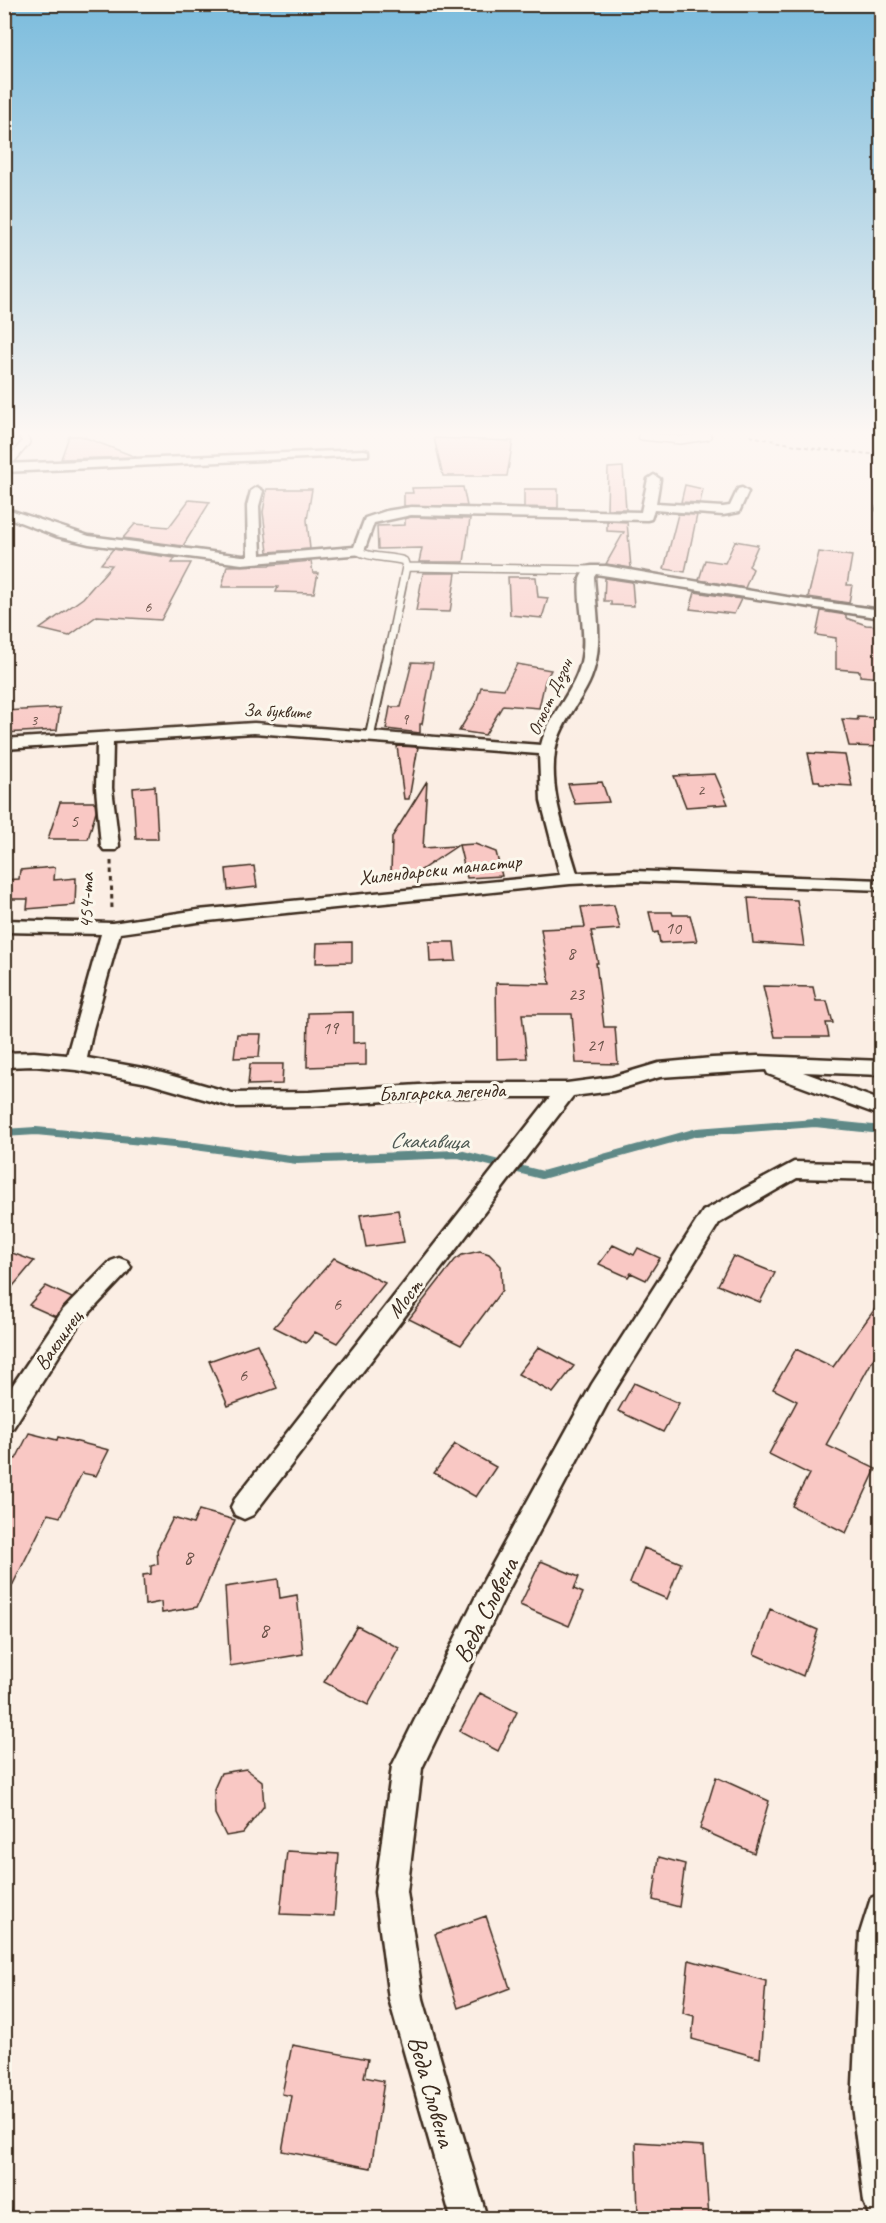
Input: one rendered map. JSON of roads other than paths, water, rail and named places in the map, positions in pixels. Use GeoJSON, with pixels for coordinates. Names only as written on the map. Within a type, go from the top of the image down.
{"type":"FeatureCollection","features":[{"type":"Feature","properties":{"kind":"street"},"geometry":{"type":"LineString","coordinates":[[88,540],[255,560],[358,551],[363,540]]}},
{"type":"Feature","properties":{"kind":"street"},"geometry":{"type":"LineString","coordinates":[[254,540],[255,560]]}},
{"type":"Feature","properties":{"kind":"street"},"geometry":{"type":"LineString","coordinates":[[592,570],[606,570],[787,601],[882,614]]}},
{"type":"Feature","properties":{"kind":"street","name":"Огюст Дозон"},"geometry":{"type":"LineString","coordinates":[[570,879],[546,792],[548,750],[561,719],[587,670],[591,647],[587,577],[592,570]]}},
{"type":"Feature","properties":{"kind":"street","name":"За буквите"},"geometry":{"type":"LineString","coordinates":[[4,744],[254,728],[548,750]]}},
{"type":"Feature","properties":{"kind":"street","name":"454-та"},"geometry":{"type":"LineString","coordinates":[[105,737],[104,788],[110,846]]}},
{"type":"Feature","properties":{"kind":"street","name":"Хилендарски манастир"},"geometry":{"type":"LineString","coordinates":[[4,926],[112,929],[198,916],[570,879],[633,876],[882,885]]}},
{"type":"Feature","properties":{"kind":"street","name":"454-та"},"geometry":{"type":"LineString","coordinates":[[76,1063],[83,1029],[112,929]]}},
{"type":"Feature","properties":{"kind":"street","name":"Българска легенда"},"geometry":{"type":"LineString","coordinates":[[4,1060],[34,1059],[76,1063],[148,1076],[232,1100],[309,1099],[450,1090],[567,1090],[613,1084],[659,1070],[758,1063],[882,1068]]}},
{"type":"Feature","properties":{"kind":"street"},"geometry":{"type":"LineString","coordinates":[[758,1063],[882,1109]]}},
{"type":"Feature","properties":{"kind":"street","name":"Мост"},"geometry":{"type":"LineString","coordinates":[[244,1507],[567,1090]]}},
{"type":"Feature","properties":{"kind":"street","name":"Веда Словена"},"geometry":{"type":"LineString","coordinates":[[469,2218],[406,1999],[391,1892],[407,1766],[494,1589],[601,1390],[711,1217],[794,1170],[882,1172]]}},
{"type":"Feature","properties":{"kind":"street","name":"Ваклинец"},"geometry":{"type":"LineString","coordinates":[[4,1420],[71,1317],[119,1267]]}},
{"type":"Feature","properties":{"kind":"street"},"geometry":{"type":"LineString","coordinates":[[882,1909],[876,1933],[870,2106],[882,2202]]}},
{"type":"Feature","properties":{"kind":"lane"},"geometry":{"type":"LineString","coordinates":[[358,551],[365,556],[398,558],[405,561],[406,567],[370,735]]}},
{"type":"Feature","properties":{"kind":"lane"},"geometry":{"type":"LineString","coordinates":[[406,567],[592,570]]}},
{"type":"Feature","properties":{"kind":"waterway","name":"Скакавица"},"geometry":{"type":"LineString","coordinates":[[4,1133],[36,1131],[195,1146],[297,1160],[459,1154],[542,1175],[697,1132],[815,1123],[882,1130]]}},
{"type":"Feature","properties":{"kind":"waterway"},"geometry":{"type":"LineString","coordinates":[[4,2209],[11,2218]]}}]}
